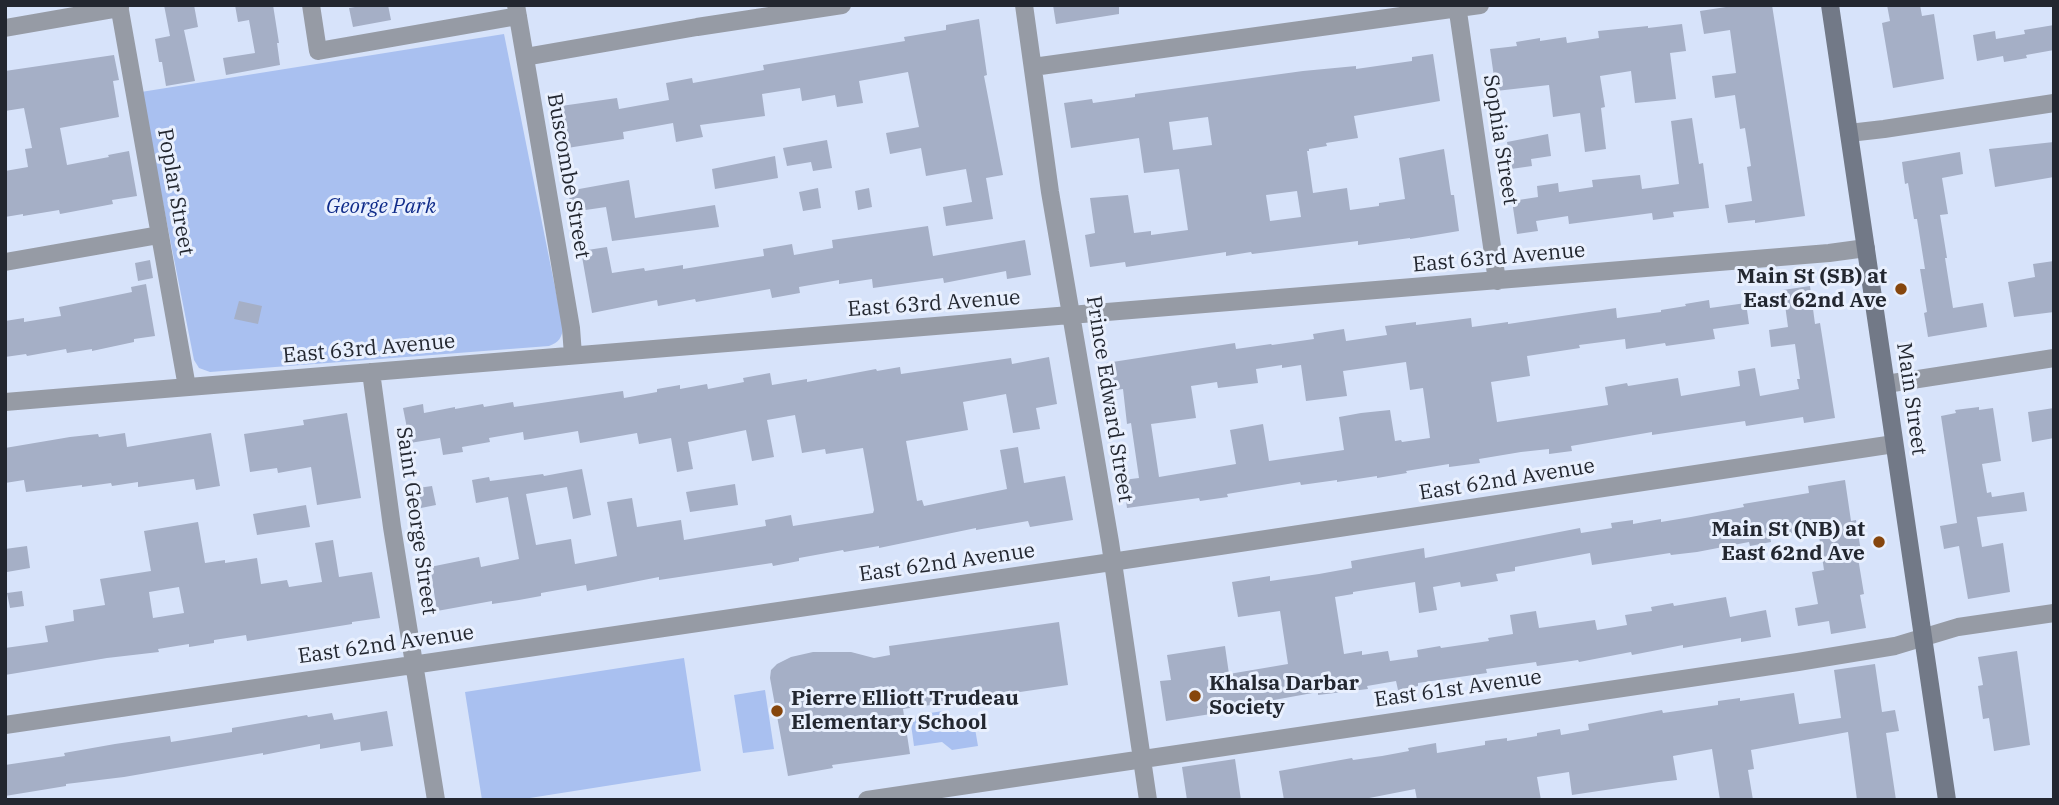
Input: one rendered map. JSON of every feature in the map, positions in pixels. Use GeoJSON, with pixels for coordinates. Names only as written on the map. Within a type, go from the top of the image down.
{"type":"FeatureCollection","features":[{"type":"Feature","properties":{"kind":"main road","name":"Main Street"},"geometry":{"type":"LineString","coordinates":[[1830,5],[1947,800]]}},
{"type":"Feature","properties":{"kind":"street"},"geometry":{"type":"LineString","coordinates":[[311,5],[318,51],[517,11]]}},
{"type":"Feature","properties":{"kind":"street"},"geometry":{"type":"LineString","coordinates":[[525,57],[842,5]]}},
{"type":"Feature","properties":{"kind":"street","name":"Prince Edward Street"},"geometry":{"type":"LineString","coordinates":[[1024,5],[1050,192],[1113,561],[1148,800]]}},
{"type":"Feature","properties":{"kind":"street"},"geometry":{"type":"LineString","coordinates":[[1033,67],[1480,5]]}},
{"type":"Feature","properties":{"kind":"street"},"geometry":{"type":"LineString","coordinates":[[5,28],[120,7]]}},
{"type":"Feature","properties":{"kind":"street","name":"Poplar Street"},"geometry":{"type":"LineString","coordinates":[[120,7],[187,387]]}},
{"type":"Feature","properties":{"kind":"street","name":"Sophia Street"},"geometry":{"type":"LineString","coordinates":[[1457,7],[1497,281]]}},
{"type":"Feature","properties":{"kind":"street","name":"Buscombe Street"},"geometry":{"type":"LineString","coordinates":[[517,11],[571,328],[573,355]]}},
{"type":"Feature","properties":{"kind":"street"},"geometry":{"type":"LineString","coordinates":[[1849,133],[2054,103]]}},
{"type":"Feature","properties":{"kind":"street"},"geometry":{"type":"LineString","coordinates":[[5,262],[159,235]]}},
{"type":"Feature","properties":{"kind":"street","name":"East 63rd Avenue"},"geometry":{"type":"LineString","coordinates":[[5,402],[1497,281],[1866,248]]}},
{"type":"Feature","properties":{"kind":"street"},"geometry":{"type":"LineString","coordinates":[[1886,384],[2054,358]]}},
{"type":"Feature","properties":{"kind":"street","name":"Saint George Street"},"geometry":{"type":"LineString","coordinates":[[371,372],[392,527],[436,800]]}},
{"type":"Feature","properties":{"kind":"street","name":"East 62nd Avenue"},"geometry":{"type":"LineString","coordinates":[[5,725],[1894,444]]}},
{"type":"Feature","properties":{"kind":"street","name":"East 61st Avenue"},"geometry":{"type":"LineString","coordinates":[[867,800],[1798,662],[1895,646],[1958,627],[2054,613]]}},
{"type":"Feature","properties":{"kind":"green space","name":"George Park"},"geometry":{"type":"Polygon","coordinates":[[[504,34],[563,327],[558,341],[549,346],[210,372],[199,368],[194,360],[141,92],[504,34]]]}},
{"type":"Feature","properties":{"kind":"green space"},"geometry":{"type":"Polygon","coordinates":[[[684,658],[701,771],[517,800],[482,800],[465,692],[684,658]]]}},
{"type":"Feature","properties":{"kind":"green space"},"geometry":{"type":"Polygon","coordinates":[[[765,690],[774,749],[743,753],[734,695],[765,690]]]}},
{"type":"Feature","properties":{"kind":"green space"},"geometry":{"type":"Polygon","coordinates":[[[943,711],[945,721],[973,717],[978,746],[952,750],[942,742],[914,746],[911,724],[917,715],[943,711]]]}},
{"type":"Feature","properties":{"kind":"building"},"geometry":{"type":"Polygon","coordinates":[[[164,5],[194,5],[198,27],[184,30],[195,81],[166,86],[155,39],[170,36],[164,5]]]}},
{"type":"Feature","properties":{"kind":"building"},"geometry":{"type":"Polygon","coordinates":[[[235,5],[273,5],[280,65],[226,75],[223,58],[255,53],[249,20],[238,22],[235,5]]]}},
{"type":"Feature","properties":{"kind":"building"},"geometry":{"type":"Polygon","coordinates":[[[388,5],[391,20],[353,27],[349,8],[388,5]]]}},
{"type":"Feature","properties":{"kind":"building"},"geometry":{"type":"Polygon","coordinates":[[[1053,5],[1119,5],[1119,14],[1056,24],[1053,5]]]}},
{"type":"Feature","properties":{"kind":"building"},"geometry":{"type":"Polygon","coordinates":[[[1739,5],[1772,5],[1805,216],[1755,223],[1755,220],[1728,223],[1725,205],[1752,201],[1747,167],[1751,166],[1745,128],[1740,129],[1735,95],[1715,98],[1712,76],[1736,73],[1730,30],[1704,34],[1700,11],[1739,5]]]}},
{"type":"Feature","properties":{"kind":"building"},"geometry":{"type":"Polygon","coordinates":[[[1887,5],[1920,5],[1922,16],[1934,14],[1944,79],[1893,88],[1882,23],[1890,21],[1887,5]]]}},
{"type":"Feature","properties":{"kind":"building"},"geometry":{"type":"Polygon","coordinates":[[[979,19],[987,75],[984,76],[1003,175],[986,178],[993,219],[946,226],[943,207],[972,202],[966,169],[926,176],[921,148],[890,154],[886,133],[919,127],[908,72],[859,81],[863,103],[837,107],[835,95],[802,101],[800,88],[762,94],[765,116],[700,125],[703,137],[676,142],[673,123],[623,132],[624,139],[561,149],[554,107],[617,98],[619,109],[669,100],[666,83],[692,78],[693,83],[764,70],[763,65],[905,41],[904,37],[946,30],[946,25],[979,19]]]}},
{"type":"Feature","properties":{"kind":"building"},"geometry":{"type":"Polygon","coordinates":[[[1682,24],[1686,51],[1670,53],[1676,99],[1635,103],[1631,71],[1600,76],[1605,107],[1601,108],[1606,149],[1585,152],[1580,113],[1553,117],[1549,85],[1496,91],[1490,49],[1517,46],[1516,42],[1540,38],[1540,41],[1566,37],[1567,43],[1599,38],[1598,31],[1682,24]]]}},
{"type":"Feature","properties":{"kind":"building"},"geometry":{"type":"Polygon","coordinates":[[[2054,25],[2054,50],[2004,62],[2003,56],[1977,61],[1973,35],[1995,31],[1996,39],[2025,34],[2024,30],[2054,25]]]}},
{"type":"Feature","properties":{"kind":"building"},"geometry":{"type":"Polygon","coordinates":[[[1433,54],[1440,101],[1354,116],[1358,138],[1326,143],[1327,146],[1307,151],[1313,193],[1347,188],[1350,210],[1405,199],[1399,158],[1444,149],[1459,231],[1358,245],[1358,241],[1252,254],[1226,256],[1226,252],[1126,267],[1125,262],[1090,267],[1085,235],[1095,233],[1090,198],[1128,195],[1134,233],[1151,231],[1151,235],[1188,230],[1179,169],[1144,173],[1139,138],[1071,148],[1064,103],[1092,99],[1093,103],[1135,97],[1135,94],[1303,71],[1356,66],[1356,69],[1412,61],[1412,57],[1433,54]],[[1208,117],[1169,122],[1173,150],[1212,145],[1208,117]],[[1297,191],[1266,195],[1270,221],[1301,217],[1297,191]]]}},
{"type":"Feature","properties":{"kind":"building"},"geometry":{"type":"Polygon","coordinates":[[[114,55],[119,80],[113,81],[119,117],[60,128],[67,165],[129,151],[137,196],[112,200],[113,204],[60,214],[59,210],[5,217],[5,171],[28,167],[25,149],[32,148],[24,108],[5,111],[5,71],[114,55]]]}},
{"type":"Feature","properties":{"kind":"building"},"geometry":{"type":"Polygon","coordinates":[[[1692,118],[1699,164],[1703,163],[1709,208],[1673,212],[1674,217],[1653,220],[1652,213],[1569,224],[1568,216],[1536,221],[1538,231],[1517,234],[1512,201],[1538,197],[1537,186],[1558,183],[1559,192],[1593,187],[1592,180],[1640,175],[1642,189],[1679,184],[1671,121],[1692,118]]]}},
{"type":"Feature","properties":{"kind":"building"},"geometry":{"type":"Polygon","coordinates":[[[1548,134],[1551,156],[1531,159],[1532,166],[1511,169],[1507,142],[1548,134]]]}},
{"type":"Feature","properties":{"kind":"building"},"geometry":{"type":"Polygon","coordinates":[[[827,140],[832,168],[813,171],[811,162],[787,166],[783,148],[827,140]]]}},
{"type":"Feature","properties":{"kind":"building"},"geometry":{"type":"Polygon","coordinates":[[[2054,142],[2054,177],[1995,187],[1989,149],[2054,142]]]}},
{"type":"Feature","properties":{"kind":"building"},"geometry":{"type":"Polygon","coordinates":[[[1960,152],[1963,174],[1942,178],[1948,214],[1940,215],[1945,258],[1953,308],[1983,303],[1987,327],[1928,337],[1920,269],[1925,269],[1917,219],[1914,219],[1902,162],[1960,152]]]}},
{"type":"Feature","properties":{"kind":"building"},"geometry":{"type":"Polygon","coordinates":[[[775,156],[778,178],[715,189],[712,169],[775,156]]]}},
{"type":"Feature","properties":{"kind":"building"},"geometry":{"type":"Polygon","coordinates":[[[629,180],[635,218],[715,205],[719,227],[612,241],[606,207],[572,212],[568,191],[629,180]]]}},
{"type":"Feature","properties":{"kind":"building"},"geometry":{"type":"Polygon","coordinates":[[[818,188],[821,208],[803,211],[799,192],[818,188]]]}},
{"type":"Feature","properties":{"kind":"building"},"geometry":{"type":"Polygon","coordinates":[[[869,188],[872,207],[858,210],[855,191],[869,188]]]}},
{"type":"Feature","properties":{"kind":"building"},"geometry":{"type":"Polygon","coordinates":[[[928,226],[933,256],[1025,240],[1031,275],[1007,279],[1006,271],[944,283],[943,278],[873,288],[872,279],[839,284],[839,280],[799,287],[800,293],[772,298],[770,289],[658,306],[657,300],[592,313],[581,251],[607,247],[612,273],[683,265],[683,269],[764,256],[763,249],[792,244],[794,255],[833,248],[832,240],[928,226]]]}},
{"type":"Feature","properties":{"kind":"building"},"geometry":{"type":"Polygon","coordinates":[[[150,260],[153,278],[138,281],[135,263],[150,260]]]}},
{"type":"Feature","properties":{"kind":"building"},"geometry":{"type":"Polygon","coordinates":[[[2054,261],[2054,312],[2014,317],[2008,282],[2035,277],[2033,264],[2054,261]]]}},
{"type":"Feature","properties":{"kind":"building"},"geometry":{"type":"Polygon","coordinates":[[[146,284],[155,336],[92,351],[67,353],[66,349],[5,357],[5,321],[24,318],[24,322],[61,316],[59,307],[132,292],[131,287],[146,284]]]}},
{"type":"Feature","properties":{"kind":"building"},"geometry":{"type":"Polygon","coordinates":[[[1810,286],[1815,324],[1820,323],[1835,418],[1804,423],[1803,417],[1746,426],[1745,421],[1652,435],[1652,432],[1571,446],[1572,451],[1549,454],[1549,449],[1521,452],[1479,459],[1480,463],[1449,467],[1449,464],[1377,478],[1301,485],[1300,482],[1227,494],[1228,497],[1200,501],[1199,498],[1127,508],[1123,480],[1139,478],[1131,423],[1127,424],[1123,389],[1110,391],[1106,363],[1235,343],[1236,349],[1314,339],[1313,334],[1344,329],[1346,341],[1387,335],[1385,326],[1416,322],[1416,325],[1471,318],[1472,327],[1616,308],[1617,318],[1661,312],[1709,300],[1710,308],[1746,303],[1749,324],[1713,329],[1715,339],[1626,349],[1625,339],[1527,356],[1530,376],[1491,382],[1497,422],[1608,405],[1605,387],[1627,383],[1628,386],[1678,378],[1681,396],[1740,386],[1738,371],[1755,368],[1760,396],[1799,389],[1795,344],[1771,347],[1769,330],[1788,327],[1783,290],[1810,286]],[[1406,362],[1343,371],[1347,396],[1306,401],[1301,365],[1256,369],[1258,383],[1218,388],[1217,382],[1191,386],[1196,418],[1151,424],[1159,477],[1236,464],[1230,430],[1263,424],[1269,461],[1344,450],[1339,417],[1361,413],[1390,410],[1395,441],[1430,438],[1423,388],[1410,390],[1406,362]]]}},
{"type":"Feature","properties":{"kind":"building"},"geometry":{"type":"Polygon","coordinates":[[[239,301],[262,306],[258,324],[234,319],[239,301]]]}},
{"type":"Feature","properties":{"kind":"building"},"geometry":{"type":"Polygon","coordinates":[[[1049,357],[1057,404],[1036,408],[1040,429],[1013,433],[1006,394],[963,402],[968,430],[906,441],[917,501],[922,500],[924,506],[1007,489],[1000,450],[1018,447],[1024,483],[1065,476],[1073,520],[1030,527],[1028,521],[976,528],[879,548],[843,550],[799,558],[799,561],[773,566],[772,563],[659,580],[659,577],[587,591],[586,585],[519,600],[492,604],[492,601],[437,611],[430,567],[479,557],[481,567],[519,559],[508,497],[476,503],[472,480],[544,476],[582,469],[591,515],[573,519],[567,487],[526,494],[536,545],[571,539],[575,564],[617,556],[607,502],[632,498],[637,527],[681,520],[684,540],[766,526],[765,520],[791,515],[793,526],[873,513],[874,510],[863,448],[826,454],[825,449],[802,453],[795,415],[767,420],[774,457],[752,461],[746,430],[688,442],[693,469],[677,472],[671,438],[639,444],[637,433],[580,443],[578,431],[524,440],[523,432],[489,438],[490,442],[462,447],[463,452],[443,455],[440,438],[410,443],[403,408],[423,404],[424,413],[455,407],[483,404],[484,407],[513,402],[514,407],[623,391],[624,398],[680,385],[680,389],[707,384],[708,389],[744,382],[743,378],[770,373],[772,385],[807,379],[807,382],[876,369],[900,367],[901,374],[1011,358],[1012,364],[1049,357]]]}},
{"type":"Feature","properties":{"kind":"building"},"geometry":{"type":"Polygon","coordinates":[[[1979,407],[1979,410],[1993,408],[2001,461],[1982,464],[1987,493],[1991,492],[1992,497],[2024,492],[2027,511],[1977,517],[1982,547],[2003,543],[2010,592],[1968,599],[1959,546],[1944,549],[1940,526],[1957,523],[1941,416],[1956,413],[1955,410],[1979,407]]]}},
{"type":"Feature","properties":{"kind":"building"},"geometry":{"type":"Polygon","coordinates":[[[2054,408],[2054,438],[2032,442],[2028,412],[2054,408]]]}},
{"type":"Feature","properties":{"kind":"building"},"geometry":{"type":"Polygon","coordinates":[[[347,413],[361,498],[317,505],[311,467],[278,473],[277,468],[250,472],[244,434],[304,425],[303,420],[347,413]]]}},
{"type":"Feature","properties":{"kind":"building"},"geometry":{"type":"Polygon","coordinates":[[[125,433],[127,447],[211,433],[220,486],[196,490],[194,479],[138,487],[138,482],[112,486],[111,483],[26,492],[24,480],[5,483],[5,448],[70,437],[98,434],[99,437],[125,433]]]}},
{"type":"Feature","properties":{"kind":"building"},"geometry":{"type":"Polygon","coordinates":[[[1845,480],[1851,521],[1856,520],[1862,558],[1858,558],[1864,594],[1860,595],[1866,628],[1831,634],[1829,621],[1798,626],[1795,608],[1818,604],[1812,572],[1824,570],[1818,529],[1770,537],[1771,542],[1750,546],[1749,542],[1697,552],[1670,553],[1592,565],[1590,553],[1515,567],[1515,571],[1496,574],[1498,581],[1461,587],[1460,582],[1433,587],[1437,610],[1419,613],[1415,582],[1335,597],[1344,654],[1362,651],[1362,655],[1388,651],[1390,661],[1418,657],[1417,650],[1489,641],[1488,638],[1513,634],[1510,615],[1536,611],[1539,628],[1595,620],[1597,630],[1627,625],[1625,615],[1652,611],[1651,607],[1726,597],[1730,617],[1766,610],[1771,637],[1741,642],[1741,638],[1683,648],[1683,645],[1579,662],[1537,666],[1536,662],[1486,669],[1487,673],[1418,683],[1418,686],[1398,690],[1396,681],[1367,686],[1368,689],[1318,695],[1318,692],[1230,708],[1230,711],[1166,721],[1160,681],[1171,680],[1167,655],[1225,646],[1229,674],[1288,664],[1280,611],[1238,617],[1232,582],[1270,576],[1270,581],[1319,574],[1352,568],[1351,561],[1424,548],[1425,558],[1580,528],[1581,533],[1612,528],[1611,523],[1633,520],[1633,524],[1661,519],[1661,522],[1809,493],[1808,486],[1845,480]]]}},
{"type":"Feature","properties":{"kind":"building"},"geometry":{"type":"Polygon","coordinates":[[[735,484],[738,505],[690,512],[686,492],[735,484]]]}},
{"type":"Feature","properties":{"kind":"building"},"geometry":{"type":"Polygon","coordinates":[[[432,486],[436,505],[421,508],[418,488],[432,486]]]}},
{"type":"Feature","properties":{"kind":"building"},"geometry":{"type":"Polygon","coordinates":[[[306,505],[310,527],[257,535],[253,514],[306,505]]]}},
{"type":"Feature","properties":{"kind":"building"},"geometry":{"type":"Polygon","coordinates":[[[198,522],[205,563],[257,558],[261,584],[287,580],[289,587],[322,582],[315,543],[333,540],[339,577],[372,572],[380,618],[247,641],[246,635],[214,640],[214,643],[189,647],[189,644],[158,649],[159,652],[5,675],[5,648],[48,642],[45,626],[74,621],[73,610],[105,605],[100,579],[151,571],[144,531],[198,522]],[[179,587],[149,592],[153,618],[184,613],[179,587]]]}},
{"type":"Feature","properties":{"kind":"building"},"geometry":{"type":"Polygon","coordinates":[[[27,546],[30,568],[7,572],[5,549],[27,546]]]}},
{"type":"Feature","properties":{"kind":"building"},"geometry":{"type":"Polygon","coordinates":[[[22,591],[24,606],[10,608],[7,593],[22,591]]]}},
{"type":"Feature","properties":{"kind":"building"},"geometry":{"type":"Polygon","coordinates":[[[1059,622],[1068,685],[903,709],[910,754],[832,765],[833,768],[788,776],[770,678],[771,670],[777,664],[791,657],[813,652],[851,652],[874,658],[890,655],[889,646],[1059,622]]]}},
{"type":"Feature","properties":{"kind":"building"},"geometry":{"type":"Polygon","coordinates":[[[2017,651],[2030,745],[1994,751],[1989,718],[1983,719],[1978,686],[1983,685],[1978,657],[2017,651]]]}},
{"type":"Feature","properties":{"kind":"building"},"geometry":{"type":"Polygon","coordinates":[[[1875,664],[1882,712],[1895,710],[1899,731],[1886,733],[1896,800],[1857,800],[1848,732],[1751,750],[1754,769],[1748,770],[1753,800],[1720,800],[1712,749],[1673,756],[1677,780],[1572,795],[1569,772],[1537,777],[1541,800],[1417,800],[1415,789],[1359,800],[1284,800],[1279,771],[1352,758],[1382,756],[1436,743],[1437,753],[1485,745],[1485,741],[1507,738],[1507,741],[1560,729],[1561,735],[1589,730],[1588,724],[1662,710],[1663,713],[1718,705],[1718,701],[1740,698],[1740,701],[1794,693],[1799,724],[1841,718],[1834,670],[1875,664]]]}},
{"type":"Feature","properties":{"kind":"building"},"geometry":{"type":"Polygon","coordinates":[[[387,711],[393,746],[361,751],[360,742],[320,749],[320,744],[5,796],[5,765],[170,736],[171,742],[232,732],[232,728],[307,715],[332,713],[334,720],[387,711]]]}},
{"type":"Feature","properties":{"kind":"building"},"geometry":{"type":"Polygon","coordinates":[[[1235,759],[1241,800],[1187,800],[1182,767],[1235,759]]]}},
{"type":"Feature","properties":{"kind":"place","name":"Main St (SB) at East 62nd Ave"},"geometry":{"type":"Point","coordinates":[1901,289]}},
{"type":"Feature","properties":{"kind":"place","name":"Main St (NB) at East 62nd Ave"},"geometry":{"type":"Point","coordinates":[1879,542]}},
{"type":"Feature","properties":{"kind":"place","name":"Khalsa Darbar Society"},"geometry":{"type":"Point","coordinates":[1195,696]}},
{"type":"Feature","properties":{"kind":"place","name":"Pierre Elliott Trudeau Elementary School"},"geometry":{"type":"Point","coordinates":[777,711]}}]}
